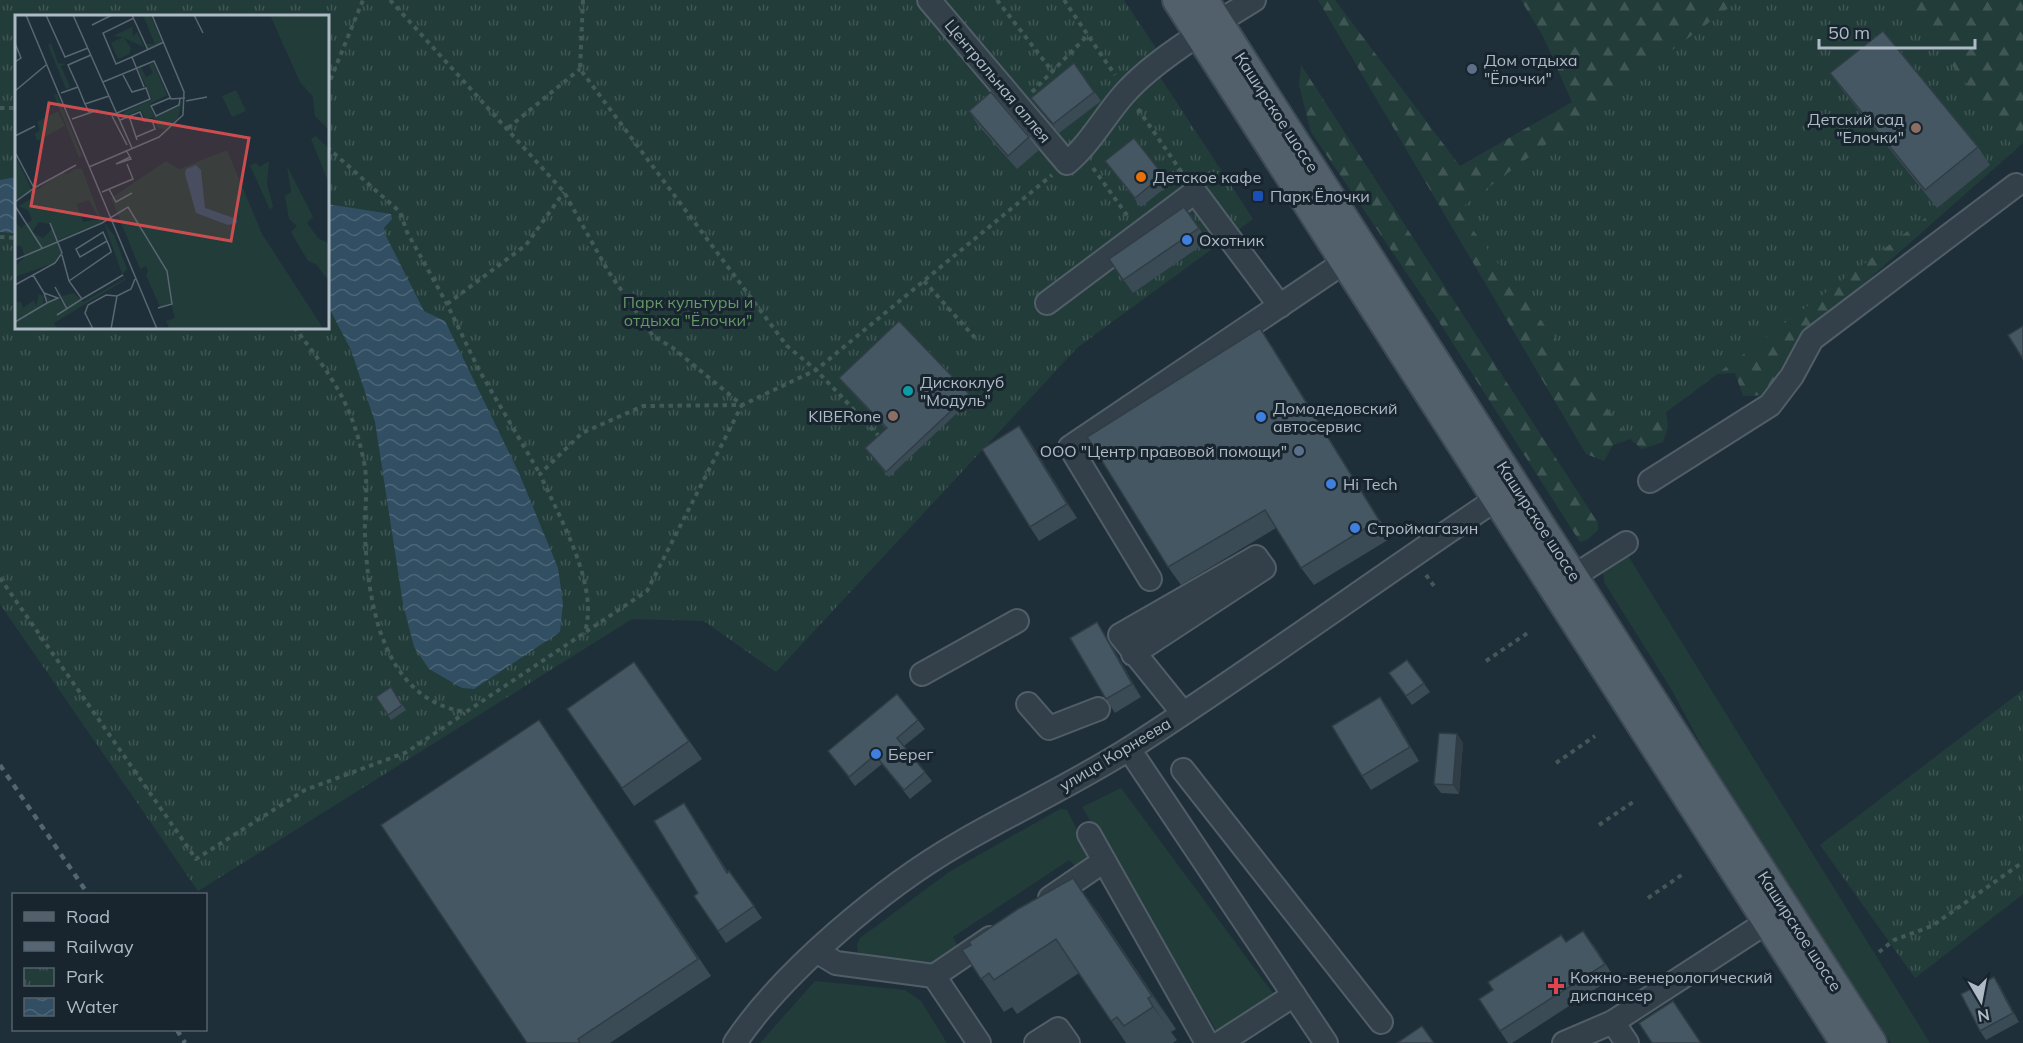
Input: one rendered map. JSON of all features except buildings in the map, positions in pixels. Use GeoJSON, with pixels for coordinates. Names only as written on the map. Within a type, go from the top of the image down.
{"type":"FeatureCollection","features":[{"type":"Feature","properties":{"kind":"main road","name":"Каширское шоссе"},"geometry":{"type":"LineString","coordinates":[[1177,0],[1208,19],[1507,493],[1767,922],[1845,1043]]}},
{"type":"Feature","properties":{"kind":"main road","name":"Каширское шоссе"},"geometry":{"type":"LineString","coordinates":[[1208,19],[1346,261],[1507,493],[1574,576],[1872,1043]]}},
{"type":"Feature","properties":{"kind":"street","name":"Центральная аллея"},"geometry":{"type":"LineString","coordinates":[[929,0],[1020,105],[1074,157]]}},
{"type":"Feature","properties":{"kind":"street"},"geometry":{"type":"LineString","coordinates":[[1074,157],[1126,91],[1208,19],[1254,0]]}},
{"type":"Feature","properties":{"kind":"street"},"geometry":{"type":"LineString","coordinates":[[1650,481],[1770,405],[1792,376],[1812,339],[2021,181]]}},
{"type":"Feature","properties":{"kind":"street"},"geometry":{"type":"LineString","coordinates":[[1047,303],[1195,192],[1280,306]]}},
{"type":"Feature","properties":{"kind":"street"},"geometry":{"type":"LineString","coordinates":[[1150,579],[1070,447],[1346,261]]}},
{"type":"Feature","properties":{"kind":"street","name":"улица Корнеева"},"geometry":{"type":"LineString","coordinates":[[735,1043],[772,996],[818,952],[885,894],[939,856],[1129,749],[1507,493]]}},
{"type":"Feature","properties":{"kind":"street"},"geometry":{"type":"LineString","coordinates":[[1574,576],[1626,543]]}},
{"type":"Feature","properties":{"kind":"street"},"geometry":{"type":"LineString","coordinates":[[1134,654],[1264,568],[1256,557],[1120,636],[1134,654],[1183,713]]}},
{"type":"Feature","properties":{"kind":"street"},"geometry":{"type":"LineString","coordinates":[[922,674],[1017,621]]}},
{"type":"Feature","properties":{"kind":"street"},"geometry":{"type":"LineString","coordinates":[[1028,704],[1049,728],[1098,709]]}},
{"type":"Feature","properties":{"kind":"street"},"geometry":{"type":"LineString","coordinates":[[1129,749],[1326,1043]]}},
{"type":"Feature","properties":{"kind":"street"},"geometry":{"type":"LineString","coordinates":[[1183,770],[1381,1022]]}},
{"type":"Feature","properties":{"kind":"street"},"geometry":{"type":"LineString","coordinates":[[1089,834],[1207,1043]]}},
{"type":"Feature","properties":{"kind":"street"},"geometry":{"type":"LineString","coordinates":[[1029,912],[1104,861]]}},
{"type":"Feature","properties":{"kind":"street"},"geometry":{"type":"LineString","coordinates":[[1564,1043],[1613,1022],[1767,922]]}},
{"type":"Feature","properties":{"kind":"street"},"geometry":{"type":"LineString","coordinates":[[818,952],[836,963],[934,976],[1010,925]]}},
{"type":"Feature","properties":{"kind":"street"},"geometry":{"type":"LineString","coordinates":[[934,976],[980,1043]]}},
{"type":"Feature","properties":{"kind":"street"},"geometry":{"type":"LineString","coordinates":[[1220,1043],[1294,995]]}},
{"type":"Feature","properties":{"kind":"street"},"geometry":{"type":"LineString","coordinates":[[1613,1022],[1628,1043]]}},
{"type":"Feature","properties":{"kind":"street"},"geometry":{"type":"LineString","coordinates":[[1036,1043],[1058,1029],[1068,1043]]}},
{"type":"Feature","properties":{"kind":"path"},"geometry":{"type":"LineString","coordinates":[[328,86],[363,0]]}},
{"type":"Feature","properties":{"kind":"path"},"geometry":{"type":"LineString","coordinates":[[390,0],[564,192],[608,271],[653,336],[673,348],[742,405]]}},
{"type":"Feature","properties":{"kind":"path"},"geometry":{"type":"LineString","coordinates":[[583,0],[580,69],[787,346],[816,370],[878,435]]}},
{"type":"Feature","properties":{"kind":"path"},"geometry":{"type":"LineString","coordinates":[[997,0],[1052,71]]}},
{"type":"Feature","properties":{"kind":"path"},"geometry":{"type":"LineString","coordinates":[[1064,0],[1195,192]]}},
{"type":"Feature","properties":{"kind":"path"},"geometry":{"type":"LineString","coordinates":[[1020,105],[1088,35]]}},
{"type":"Feature","properties":{"kind":"path"},"geometry":{"type":"LineString","coordinates":[[508,128],[580,69]]}},
{"type":"Feature","properties":{"kind":"path"},"geometry":{"type":"LineString","coordinates":[[328,148],[400,212],[407,232],[447,304],[479,370],[540,474],[585,585],[589,613],[584,634]]}},
{"type":"Feature","properties":{"kind":"path"},"geometry":{"type":"LineString","coordinates":[[540,474],[582,433],[643,406],[742,405],[816,370],[1074,157],[1139,233]]}},
{"type":"Feature","properties":{"kind":"path"},"geometry":{"type":"LineString","coordinates":[[447,304],[526,244],[564,192]]}},
{"type":"Feature","properties":{"kind":"path"},"geometry":{"type":"LineString","coordinates":[[0,237],[15,238]]}},
{"type":"Feature","properties":{"kind":"path"},"geometry":{"type":"LineString","coordinates":[[924,281],[976,339]]}},
{"type":"Feature","properties":{"kind":"path"},"geometry":{"type":"LineString","coordinates":[[295,328],[339,388],[355,425],[368,486],[365,532],[369,573],[388,651],[399,672],[421,694],[443,707],[466,712]]}},
{"type":"Feature","properties":{"kind":"path"},"geometry":{"type":"LineString","coordinates":[[0,578],[196,859],[305,790],[406,752],[647,591],[742,405]]}},
{"type":"Feature","properties":{"kind":"path"},"geometry":{"type":"LineString","coordinates":[[1426,575],[1434,586]]}},
{"type":"Feature","properties":{"kind":"path"},"geometry":{"type":"LineString","coordinates":[[1486,661],[1529,632]]}},
{"type":"Feature","properties":{"kind":"path"},"geometry":{"type":"LineString","coordinates":[[1556,763],[1595,736]]}},
{"type":"Feature","properties":{"kind":"path"},"geometry":{"type":"LineString","coordinates":[[1599,825],[1636,800]]}},
{"type":"Feature","properties":{"kind":"path"},"geometry":{"type":"LineString","coordinates":[[1878,952],[1894,940],[1932,926],[2023,862]]}},
{"type":"Feature","properties":{"kind":"path"},"geometry":{"type":"LineString","coordinates":[[1648,898],[1683,874]]}},
{"type":"Feature","properties":{"kind":"green space","name":"Парк культуры и отдыха \"Ёлочки\""},"geometry":{"type":"Polygon","coordinates":[[[0,0],[1124,0],[1156,48],[1147,57],[1253,219],[1078,347],[776,672],[704,621],[632,619],[198,891],[0,604],[0,0]]]}},
{"type":"Feature","properties":{"kind":"green space"},"geometry":{"type":"Polygon","coordinates":[[[1318,0],[1335,0],[1460,166],[1572,102],[1543,36],[1521,0],[2023,0],[2023,143],[1794,345],[1766,395],[1743,396],[1735,373],[1717,374],[1666,412],[1668,427],[1663,442],[1642,449],[1630,439],[1613,445],[1604,461],[1586,454],[1318,0]]]}},
{"type":"Feature","properties":{"kind":"green space"},"geometry":{"type":"Polygon","coordinates":[[[1739,0],[1903,0],[2016,150],[1630,439],[1458,210],[1739,0]]]}},
{"type":"Feature","properties":{"kind":"green space"},"geometry":{"type":"Polygon","coordinates":[[[1301,65],[1598,523],[1598,530],[1587,540],[1580,542],[1427,303],[1311,132],[1299,85],[1301,65]]]}},
{"type":"Feature","properties":{"kind":"green space"},"geometry":{"type":"Polygon","coordinates":[[[1627,554],[1930,1043],[1891,1043],[1707,756],[1673,692],[1604,582],[1603,571],[1627,554]]]}},
{"type":"Feature","properties":{"kind":"green space"},"geometry":{"type":"Polygon","coordinates":[[[2023,690],[2023,894],[1915,978],[1820,845],[2023,690]]]}},
{"type":"Feature","properties":{"kind":"green space"},"geometry":{"type":"Polygon","coordinates":[[[1121,788],[1275,996],[1219,1035],[1082,807],[1121,788]]]}},
{"type":"Feature","properties":{"kind":"green space"},"geometry":{"type":"Polygon","coordinates":[[[1060,809],[1067,810],[1091,857],[1078,869],[1069,860],[953,937],[960,951],[936,966],[858,955],[857,944],[860,938],[949,872],[1060,809]]]}},
{"type":"Feature","properties":{"kind":"green space"},"geometry":{"type":"Polygon","coordinates":[[[815,981],[905,990],[921,1001],[947,1043],[760,1043],[815,981]]]}},
{"type":"Feature","properties":{"kind":"water"},"geometry":{"type":"Polygon","coordinates":[[[15,177],[15,233],[0,232],[0,180],[15,177]]]}},
{"type":"Feature","properties":{"kind":"water"},"geometry":{"type":"Polygon","coordinates":[[[328,204],[391,214],[392,219],[384,228],[385,234],[424,311],[445,321],[519,473],[558,568],[563,603],[560,632],[474,689],[462,688],[429,669],[414,647],[403,604],[375,422],[351,350],[328,306],[328,204]]]}},
{"type":"Feature","properties":{"kind":"railway"},"geometry":{"type":"LineString","coordinates":[[0,765],[87,893]]}},
{"type":"Feature","properties":{"kind":"railway"},"geometry":{"type":"LineString","coordinates":[[178,1031],[185,1043]]}},
{"type":"Feature","properties":{"kind":"place","name":"Дом отдыха \"Ёлочки\""},"geometry":{"type":"Point","coordinates":[1472,69]}},
{"type":"Feature","properties":{"kind":"place","name":"Детский сад \"Елочки\""},"geometry":{"type":"Point","coordinates":[1916,128]}},
{"type":"Feature","properties":{"kind":"place","name":"Детское кафе"},"geometry":{"type":"Point","coordinates":[1141,177]}},
{"type":"Feature","properties":{"kind":"place","name":"Парк Ёлочки"},"geometry":{"type":"Point","coordinates":[1258,196]}},
{"type":"Feature","properties":{"kind":"place","name":"Охотник"},"geometry":{"type":"Point","coordinates":[1187,240]}},
{"type":"Feature","properties":{"kind":"place","name":"Дискоклуб \"Модуль\""},"geometry":{"type":"Point","coordinates":[908,391]}},
{"type":"Feature","properties":{"kind":"place","name":"KIBERone"},"geometry":{"type":"Point","coordinates":[893,416]}},
{"type":"Feature","properties":{"kind":"place","name":"Домодедовский автосервис"},"geometry":{"type":"Point","coordinates":[1261,417]}},
{"type":"Feature","properties":{"kind":"place","name":"ООО \"Центр правовой помощи\""},"geometry":{"type":"Point","coordinates":[1299,451]}},
{"type":"Feature","properties":{"kind":"place","name":"Hi Tech"},"geometry":{"type":"Point","coordinates":[1331,484]}},
{"type":"Feature","properties":{"kind":"place","name":"Строймагазин"},"geometry":{"type":"Point","coordinates":[1355,528]}},
{"type":"Feature","properties":{"kind":"place","name":"Берег"},"geometry":{"type":"Point","coordinates":[876,754]}},
{"type":"Feature","properties":{"kind":"place","name":"Кожно-венерологический диспансер"},"geometry":{"type":"Point","coordinates":[1556,986]}}]}
